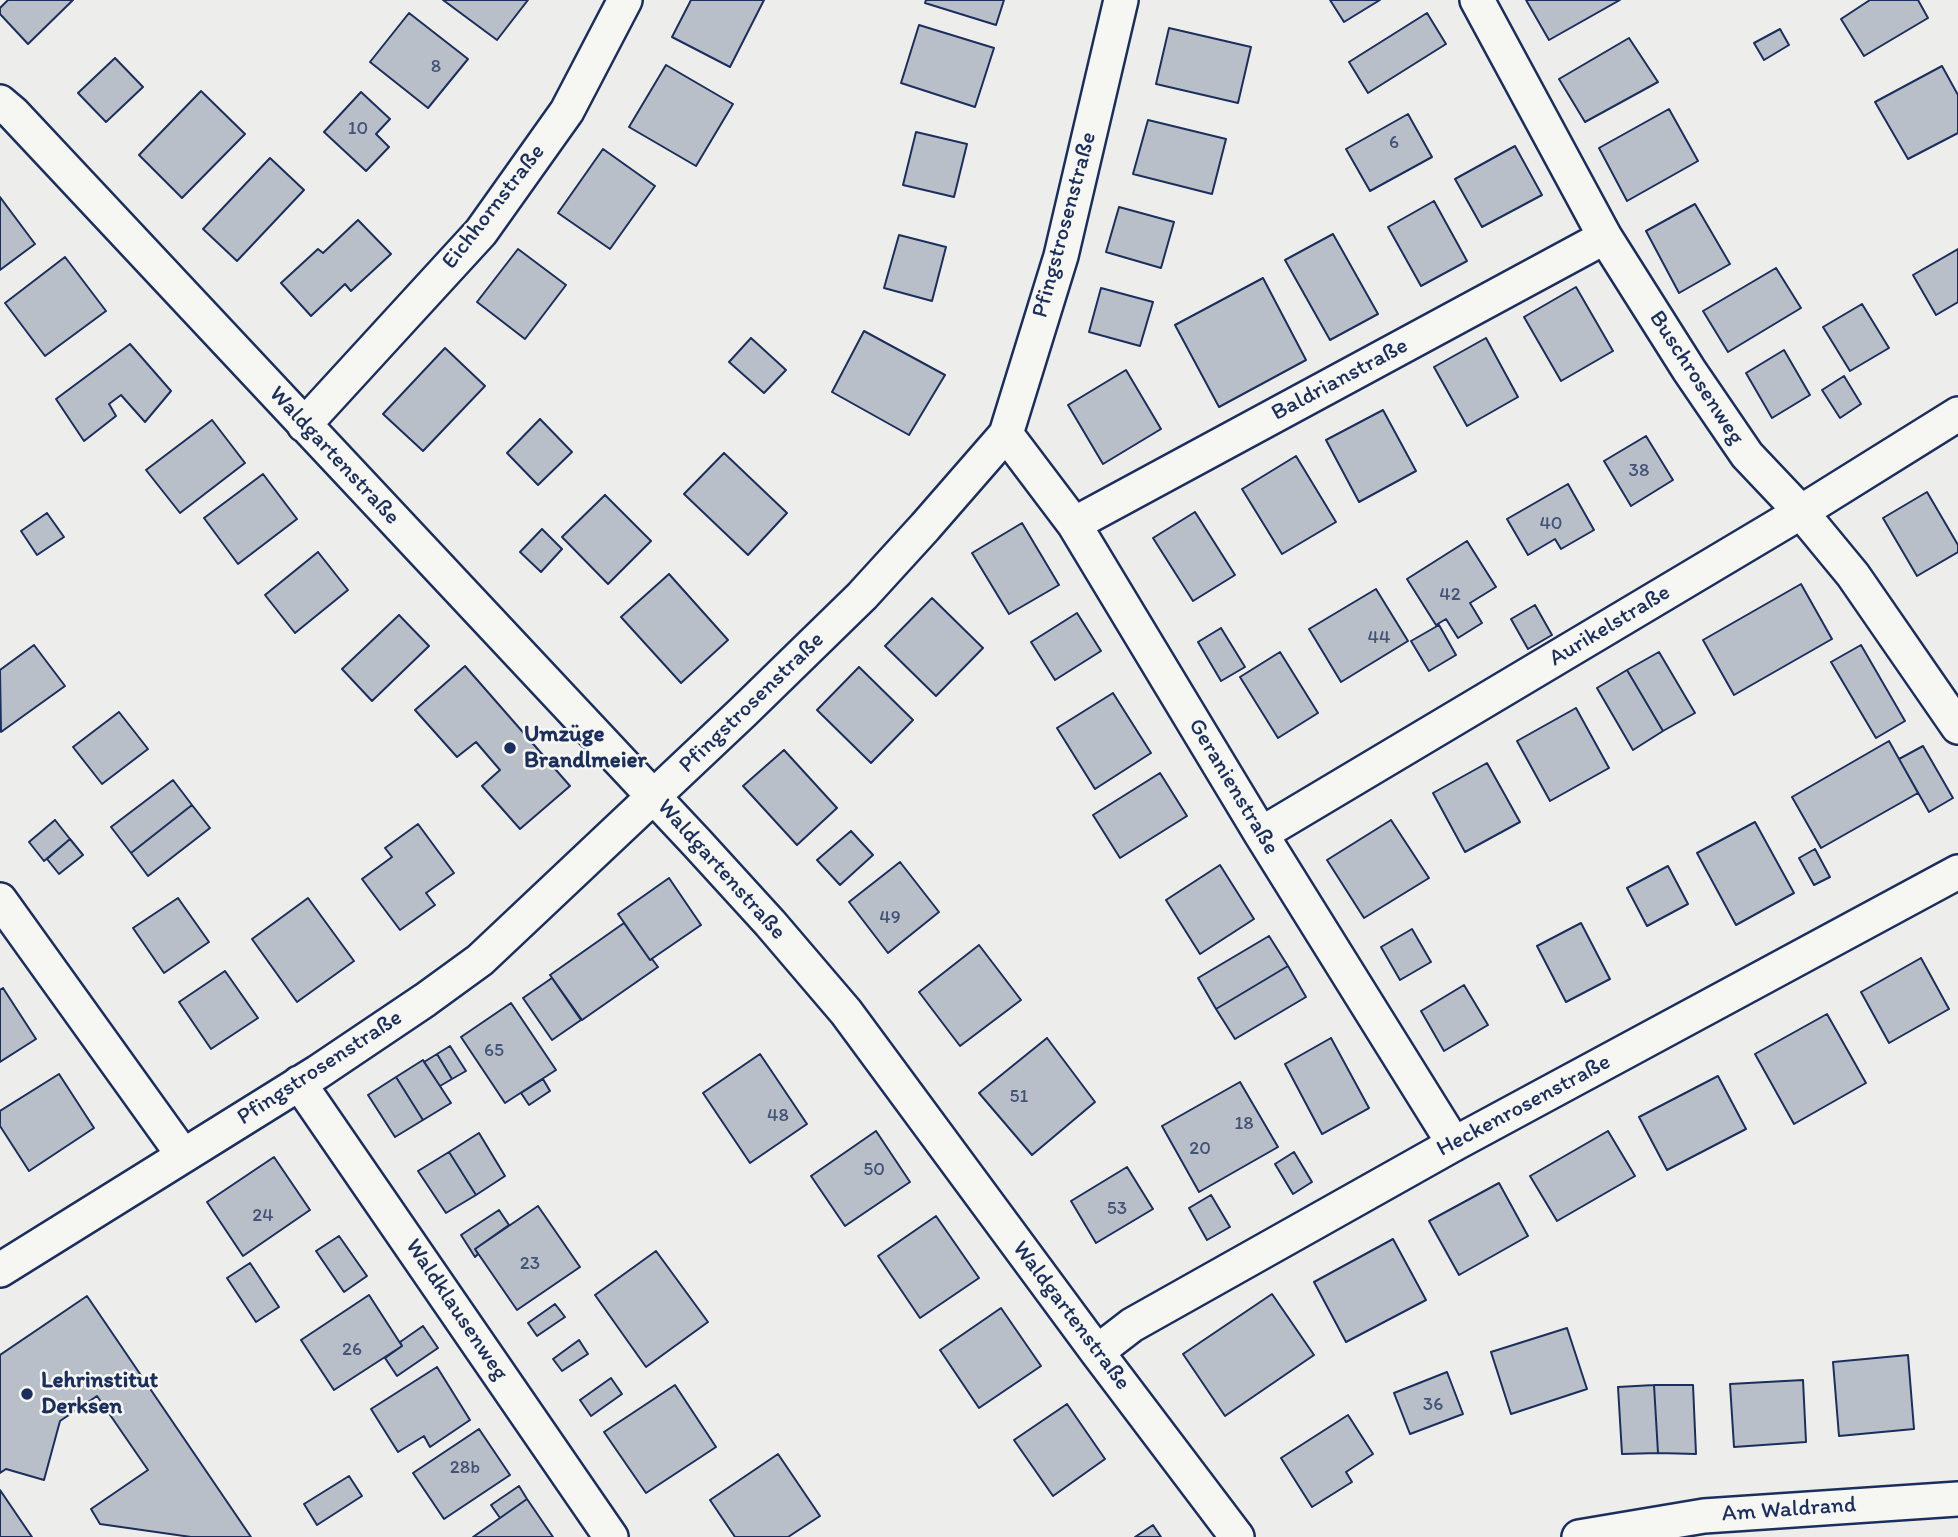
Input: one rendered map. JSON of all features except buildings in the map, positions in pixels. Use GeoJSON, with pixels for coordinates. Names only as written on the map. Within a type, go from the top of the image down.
{"type":"FeatureCollection","features":[{"type":"Feature","properties":{"kind":"street","name":"Eichhornstraße"},"geometry":{"type":"LineString","coordinates":[[304,425],[481,232],[567,111],[625,0]]}},
{"type":"Feature","properties":{"kind":"street","name":"Pfingstrosenstraße"},"geometry":{"type":"LineString","coordinates":[[0,1270],[299,1083],[425,1000],[480,960],[655,797],[863,596],[1006,434],[1061,256],[1121,0]]}},
{"type":"Feature","properties":{"kind":"street","name":"Buschrosenweg"},"geometry":{"type":"LineString","coordinates":[[1477,0],[1605,237],[1689,370],[1747,455],[1801,512],[1853,575],[1958,727]]}},
{"type":"Feature","properties":{"kind":"street","name":"Waldgartenstraße"},"geometry":{"type":"LineString","coordinates":[[0,102],[655,797],[770,923],[846,1012],[1237,1537]]}},
{"type":"Feature","properties":{"kind":"street","name":"Baldrianstraße"},"geometry":{"type":"LineString","coordinates":[[1074,524],[1605,237]]}},
{"type":"Feature","properties":{"kind":"street","name":"Aurikelstraße"},"geometry":{"type":"LineString","coordinates":[[1261,834],[1801,512],[1958,414]]}},
{"type":"Feature","properties":{"kind":"street","name":"Geranienstraße"},"geometry":{"type":"LineString","coordinates":[[1006,434],[1074,524],[1261,834],[1454,1144]]}},
{"type":"Feature","properties":{"kind":"street","name":"Heckenrosenstraße"},"geometry":{"type":"LineString","coordinates":[[1097,1352],[1132,1325],[1454,1144],[1958,872]]}},
{"type":"Feature","properties":{"kind":"street"},"geometry":{"type":"LineString","coordinates":[[0,900],[183,1155]]}},
{"type":"Feature","properties":{"kind":"street","name":"Waldklausenweg"},"geometry":{"type":"LineString","coordinates":[[299,1083],[611,1537]]}},
{"type":"Feature","properties":{"kind":"street","name":"Am Waldrand"},"geometry":{"type":"LineString","coordinates":[[1579,1537],[1704,1516],[1958,1499]]}},
{"type":"Feature","properties":{"kind":"place","name":"Umzüge Brandlmeier"},"geometry":{"type":"Point","coordinates":[510,748]}},
{"type":"Feature","properties":{"kind":"place","name":"Lehrinstitut Derksen"},"geometry":{"type":"Point","coordinates":[27,1394]}}]}
